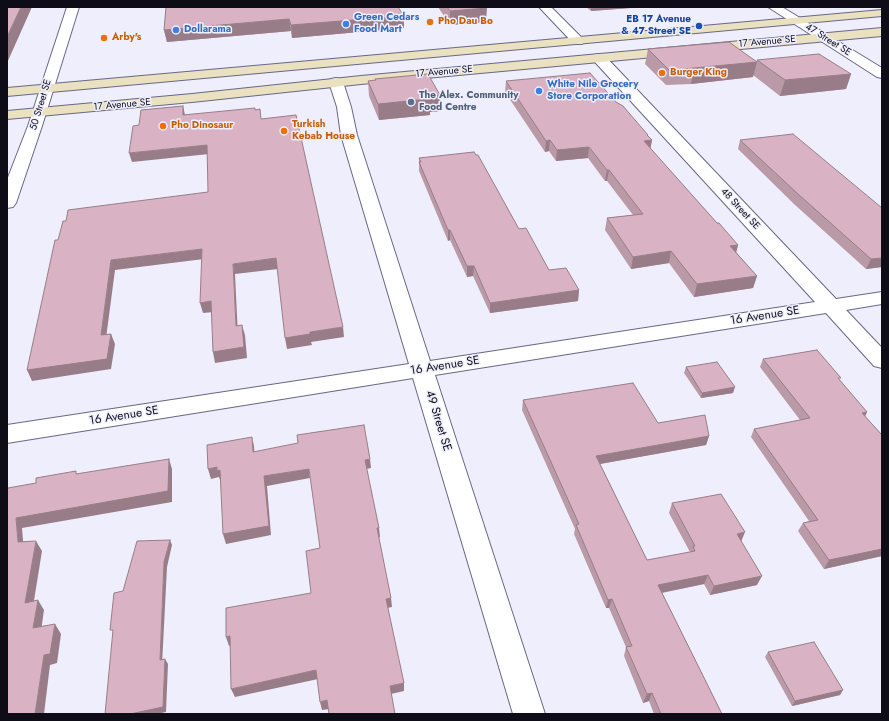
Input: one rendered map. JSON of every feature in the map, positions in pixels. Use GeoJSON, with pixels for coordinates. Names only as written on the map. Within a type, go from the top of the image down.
{"type":"FeatureCollection","features":[{"type":"Feature","properties":{"kind":"main road","name":"17 Avenue SE"},"geometry":{"type":"LineString","coordinates":[[7,92],[882,14]]}},
{"type":"Feature","properties":{"kind":"main road","name":"17 Avenue SE"},"geometry":{"type":"LineString","coordinates":[[7,115],[184,99],[336,82],[882,32]]}},
{"type":"Feature","properties":{"kind":"street","name":"50 Street SE"},"geometry":{"type":"LineString","coordinates":[[7,203],[39,112],[73,7]]}},
{"type":"Feature","properties":{"kind":"street"},"geometry":{"type":"LineString","coordinates":[[545,7],[578,41]]}},
{"type":"Feature","properties":{"kind":"street","name":"47 Street SE"},"geometry":{"type":"LineString","coordinates":[[774,7],[882,74]]}},
{"type":"Feature","properties":{"kind":"street","name":"48 Street SE"},"geometry":{"type":"LineString","coordinates":[[599,58],[882,361]]}},
{"type":"Feature","properties":{"kind":"street","name":"49 Street SE"},"geometry":{"type":"LineString","coordinates":[[336,82],[344,107],[349,135],[529,714]]}},
{"type":"Feature","properties":{"kind":"street","name":"16 Avenue SE"},"geometry":{"type":"LineString","coordinates":[[7,434],[882,298]]}},
{"type":"Feature","properties":{"kind":"building"},"geometry":{"type":"Polygon","coordinates":[[[7,7],[21,7],[7,37],[7,7]]]}},
{"type":"Feature","properties":{"kind":"building"},"geometry":{"type":"Polygon","coordinates":[[[166,7],[398,7],[404,16],[291,25],[289,19],[164,30],[166,7]]]}},
{"type":"Feature","properties":{"kind":"building"},"geometry":{"type":"Polygon","coordinates":[[[447,7],[486,7],[487,8],[450,11],[447,7]]]}},
{"type":"Feature","properties":{"kind":"building"},"geometry":{"type":"Polygon","coordinates":[[[729,42],[757,62],[669,70],[648,49],[729,42]]]}},
{"type":"Feature","properties":{"kind":"building"},"geometry":{"type":"Polygon","coordinates":[[[819,54],[851,74],[785,80],[757,60],[819,54]]]}},
{"type":"Feature","properties":{"kind":"building"},"geometry":{"type":"Polygon","coordinates":[[[590,73],[616,102],[623,106],[648,135],[652,140],[644,141],[738,245],[730,246],[757,276],[697,284],[671,251],[633,257],[607,218],[643,214],[589,147],[557,150],[550,140],[546,141],[506,81],[590,73]]]}},
{"type":"Feature","properties":{"kind":"building"},"geometry":{"type":"Polygon","coordinates":[[[428,74],[440,95],[428,96],[429,99],[378,104],[368,81],[376,80],[375,79],[428,74]]]}},
{"type":"Feature","properties":{"kind":"building"},"geometry":{"type":"Polygon","coordinates":[[[183,106],[183,115],[255,108],[255,110],[260,109],[261,119],[296,115],[343,327],[310,332],[310,334],[285,338],[276,258],[233,264],[236,326],[242,325],[244,347],[213,352],[211,301],[200,303],[202,249],[111,260],[101,335],[111,334],[107,359],[27,370],[55,240],[58,240],[63,221],[66,221],[68,210],[208,192],[207,145],[129,153],[133,126],[139,125],[141,110],[183,106]]]}},
{"type":"Feature","properties":{"kind":"building"},"geometry":{"type":"Polygon","coordinates":[[[793,134],[882,208],[882,258],[871,259],[740,140],[793,134]]]}},
{"type":"Feature","properties":{"kind":"building"},"geometry":{"type":"Polygon","coordinates":[[[474,152],[478,155],[519,229],[526,228],[549,270],[566,268],[579,290],[490,303],[474,266],[467,266],[450,230],[448,230],[419,162],[421,162],[419,158],[474,152]]]}},
{"type":"Feature","properties":{"kind":"building"},"geometry":{"type":"Polygon","coordinates":[[[817,350],[841,378],[838,378],[867,412],[862,413],[882,435],[882,549],[829,560],[803,523],[818,520],[754,429],[810,418],[763,359],[817,350]]]}},
{"type":"Feature","properties":{"kind":"building"},"geometry":{"type":"Polygon","coordinates":[[[717,362],[735,387],[702,393],[686,367],[717,362]]]}},
{"type":"Feature","properties":{"kind":"building"},"geometry":{"type":"Polygon","coordinates":[[[633,383],[658,423],[705,415],[709,436],[596,456],[647,560],[695,551],[693,546],[695,546],[672,503],[721,494],[745,532],[737,534],[762,576],[714,586],[708,575],[658,585],[722,714],[661,714],[652,693],[647,694],[626,647],[632,646],[612,599],[608,600],[576,525],[579,524],[523,400],[633,383]]]}},
{"type":"Feature","properties":{"kind":"building"},"geometry":{"type":"Polygon","coordinates":[[[364,425],[370,459],[365,460],[391,598],[386,599],[404,683],[390,686],[395,714],[329,714],[327,700],[320,702],[316,670],[231,689],[230,636],[226,637],[226,608],[311,593],[306,551],[320,548],[309,469],[264,476],[269,526],[223,534],[220,470],[217,471],[217,467],[208,469],[207,445],[252,437],[253,452],[298,443],[297,435],[364,425]]]}},
{"type":"Feature","properties":{"kind":"building"},"geometry":{"type":"Polygon","coordinates":[[[169,459],[168,491],[16,518],[18,542],[36,541],[25,603],[38,600],[33,628],[55,624],[50,654],[44,655],[35,714],[7,714],[8,488],[36,483],[36,478],[76,471],[76,474],[169,459]]]}},
{"type":"Feature","properties":{"kind":"building"},"geometry":{"type":"Polygon","coordinates":[[[170,540],[164,562],[160,660],[165,659],[163,707],[130,714],[105,714],[113,630],[110,630],[114,593],[123,591],[137,541],[170,540]]]}},
{"type":"Feature","properties":{"kind":"building"},"geometry":{"type":"Polygon","coordinates":[[[814,642],[843,690],[795,701],[768,652],[814,642]]]}},
{"type":"Feature","properties":{"kind":"place","name":"Pho Dau Bo"},"geometry":{"type":"Point","coordinates":[430,22]}},
{"type":"Feature","properties":{"kind":"place","name":"Green Cedars Food Mart"},"geometry":{"type":"Point","coordinates":[346,24]}},
{"type":"Feature","properties":{"kind":"place","name":"EB 17 Avenue & 47 Street SE"},"geometry":{"type":"Point","coordinates":[699,26]}},
{"type":"Feature","properties":{"kind":"place","name":"Dollarama"},"geometry":{"type":"Point","coordinates":[176,30]}},
{"type":"Feature","properties":{"kind":"place","name":"Arby's"},"geometry":{"type":"Point","coordinates":[104,38]}},
{"type":"Feature","properties":{"kind":"place","name":"Burger King"},"geometry":{"type":"Point","coordinates":[662,73]}},
{"type":"Feature","properties":{"kind":"place","name":"White Nile Grocery Store Corporation"},"geometry":{"type":"Point","coordinates":[539,91]}},
{"type":"Feature","properties":{"kind":"place","name":"The Alex. Community Food Centre"},"geometry":{"type":"Point","coordinates":[411,102]}},
{"type":"Feature","properties":{"kind":"place","name":"Pho Dinosaur"},"geometry":{"type":"Point","coordinates":[163,126]}},
{"type":"Feature","properties":{"kind":"place","name":"Turkish Kebab House"},"geometry":{"type":"Point","coordinates":[284,131]}}]}
